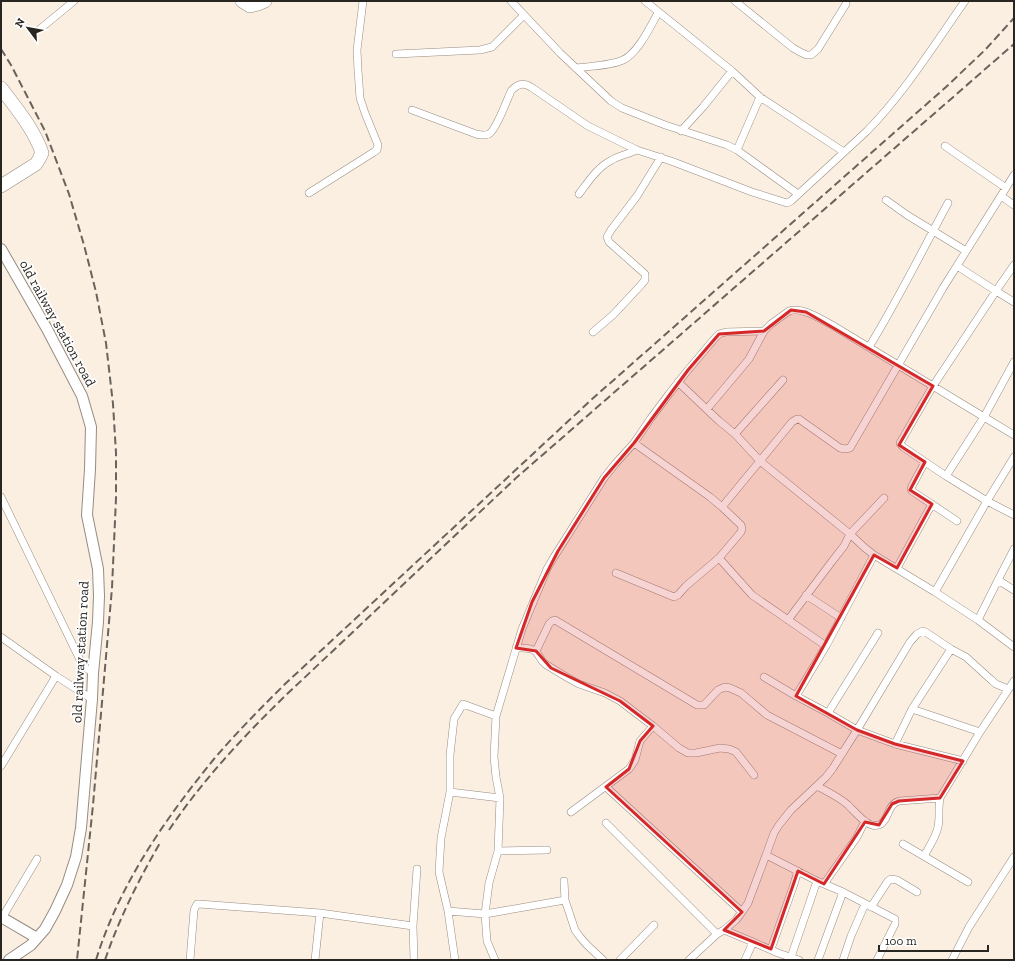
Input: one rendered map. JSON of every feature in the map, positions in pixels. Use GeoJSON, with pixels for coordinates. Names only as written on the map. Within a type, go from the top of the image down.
{"type":"FeatureCollection","features":[{"type":"Feature","properties":{"kind":"highway"},"geometry":{"type":"LineString","coordinates":[[242,1],[250,6],[265,1]]}},
{"type":"Feature","properties":{"kind":"highway"},"geometry":{"type":"LineString","coordinates":[[1,88],[36,138],[42,153],[36,164],[1,186]]}},
{"type":"Feature","properties":{"kind":"street"},"geometry":{"type":"LineString","coordinates":[[40,29],[74,1]]}},
{"type":"Feature","properties":{"kind":"street"},"geometry":{"type":"LineString","coordinates":[[309,193],[377,150],[378,145],[360,98],[358,77],[357,50],[363,1]]}},
{"type":"Feature","properties":{"kind":"street"},"geometry":{"type":"LineString","coordinates":[[511,1],[611,102],[622,108],[681,131],[727,145],[737,150],[798,194]]}},
{"type":"Feature","properties":{"kind":"street"},"geometry":{"type":"LineString","coordinates":[[645,1],[658,13],[732,71],[760,97],[844,152]]}},
{"type":"Feature","properties":{"kind":"street"},"geometry":{"type":"LineString","coordinates":[[735,1],[794,48],[807,55],[811,55],[818,49],[846,4]]}},
{"type":"Feature","properties":{"kind":"street"},"geometry":{"type":"LineString","coordinates":[[412,110],[484,136],[493,130],[511,91],[515,86],[523,84],[531,87],[588,126],[637,150],[661,157],[752,192],[787,203],[877,122],[896,99],[965,1]]}},
{"type":"Feature","properties":{"kind":"street"},"geometry":{"type":"LineString","coordinates":[[576,68],[615,63],[628,57],[639,44],[658,13]]}},
{"type":"Feature","properties":{"kind":"street"},"geometry":{"type":"LineString","coordinates":[[396,54],[480,50],[492,47],[524,15]]}},
{"type":"Feature","properties":{"kind":"street"},"geometry":{"type":"LineString","coordinates":[[681,131],[703,107],[732,71]]}},
{"type":"Feature","properties":{"kind":"street"},"geometry":{"type":"LineString","coordinates":[[737,150],[760,97]]}},
{"type":"Feature","properties":{"kind":"street"},"geometry":{"type":"LineString","coordinates":[[945,146],[1006,188]]}},
{"type":"Feature","properties":{"kind":"street"},"geometry":{"type":"LineString","coordinates":[[579,194],[600,168],[611,160],[637,150]]}},
{"type":"Feature","properties":{"kind":"street"},"geometry":{"type":"LineString","coordinates":[[593,332],[613,315],[645,280],[645,274],[609,242],[607,237],[637,196],[661,157]]}},
{"type":"Feature","properties":{"kind":"street"},"geometry":{"type":"LineString","coordinates":[[722,507],[792,422],[798,419],[834,444],[843,449],[849,449],[966,251],[1014,175]]}},
{"type":"Feature","properties":{"kind":"street"},"geometry":{"type":"LineString","coordinates":[[1000,196],[1014,205]]}},
{"type":"Feature","properties":{"kind":"street"},"geometry":{"type":"LineString","coordinates":[[886,200],[966,251]]}},
{"type":"Feature","properties":{"kind":"street"},"geometry":{"type":"LineString","coordinates":[[868,347],[883,324],[907,281],[948,203]]}},
{"type":"Feature","properties":{"kind":"street","name":"old railway station road"},"geometry":{"type":"LineString","coordinates":[[1,249],[47,329],[82,396],[91,428],[87,515],[98,570],[99,596],[81,828],[76,857],[67,885],[45,929],[31,945],[9,960]]}},
{"type":"Feature","properties":{"kind":"street"},"geometry":{"type":"LineString","coordinates":[[1014,264],[933,386],[900,443],[903,447],[946,476],[987,501],[1014,515]]}},
{"type":"Feature","properties":{"kind":"street"},"geometry":{"type":"LineString","coordinates":[[957,266],[1014,302]]}},
{"type":"Feature","properties":{"kind":"street"},"geometry":{"type":"LineString","coordinates":[[707,409],[749,359],[764,331],[789,311],[798,310],[806,312],[832,325],[1014,435]]}},
{"type":"Feature","properties":{"kind":"street"},"geometry":{"type":"LineString","coordinates":[[495,960],[487,941],[485,914],[489,883],[498,851],[500,798],[494,757],[496,716],[522,629],[532,602],[547,569],[604,478],[634,444],[651,418],[688,370],[719,334],[726,332],[764,331]]}},
{"type":"Feature","properties":{"kind":"street"},"geometry":{"type":"LineString","coordinates":[[946,476],[984,416],[1014,362]]}},
{"type":"Feature","properties":{"kind":"street"},"geometry":{"type":"LineString","coordinates":[[735,434],[783,380]]}},
{"type":"Feature","properties":{"kind":"street"},"geometry":{"type":"LineString","coordinates":[[678,382],[735,434],[760,460],[865,548],[978,620],[1014,647]]}},
{"type":"Feature","properties":{"kind":"street"},"geometry":{"type":"LineString","coordinates":[[616,573],[674,597],[719,558],[742,529],[741,526],[722,507],[710,497],[634,444]]}},
{"type":"Feature","properties":{"kind":"street"},"geometry":{"type":"LineString","coordinates":[[935,592],[1014,457]]}},
{"type":"Feature","properties":{"kind":"street"},"geometry":{"type":"LineString","coordinates":[[925,462],[911,489],[914,493],[957,521]]}},
{"type":"Feature","properties":{"kind":"street"},"geometry":{"type":"LineString","coordinates":[[1,497],[83,666],[93,674]]}},
{"type":"Feature","properties":{"kind":"street"},"geometry":{"type":"LineString","coordinates":[[788,620],[844,546],[850,534],[884,498]]}},
{"type":"Feature","properties":{"kind":"street"},"geometry":{"type":"LineString","coordinates":[[897,568],[932,504]]}},
{"type":"Feature","properties":{"kind":"street"},"geometry":{"type":"LineString","coordinates":[[978,620],[1014,549]]}},
{"type":"Feature","properties":{"kind":"street"},"geometry":{"type":"LineString","coordinates":[[796,696],[826,646],[874,555]]}},
{"type":"Feature","properties":{"kind":"street"},"geometry":{"type":"LineString","coordinates":[[719,558],[752,595],[826,646]]}},
{"type":"Feature","properties":{"kind":"street"},"geometry":{"type":"LineString","coordinates":[[998,580],[1014,590]]}},
{"type":"Feature","properties":{"kind":"street"},"geometry":{"type":"LineString","coordinates":[[806,595],[841,618]]}},
{"type":"Feature","properties":{"kind":"street"},"geometry":{"type":"LineString","coordinates":[[536,651],[549,624],[555,620],[697,705],[704,704],[718,690],[725,687],[730,688],[740,693],[767,715],[842,754]]}},
{"type":"Feature","properties":{"kind":"street"},"geometry":{"type":"LineString","coordinates":[[689,960],[717,934],[736,920],[742,912],[748,903],[774,833],[779,825],[791,810],[826,777],[857,730],[906,649],[917,634],[923,631],[927,633],[966,657],[996,684],[1008,689]]}},
{"type":"Feature","properties":{"kind":"street"},"geometry":{"type":"LineString","coordinates":[[828,713],[878,633]]}},
{"type":"Feature","properties":{"kind":"street"},"geometry":{"type":"LineString","coordinates":[[1,637],[56,676],[92,699]]}},
{"type":"Feature","properties":{"kind":"street"},"geometry":{"type":"LineString","coordinates":[[516,648],[529,648],[536,651],[542,661],[551,668],[579,684],[620,700],[678,748],[688,753],[696,753],[720,748],[729,749],[736,752],[754,775]]}},
{"type":"Feature","properties":{"kind":"street"},"geometry":{"type":"LineString","coordinates":[[894,744],[912,709],[951,649]]}},
{"type":"Feature","properties":{"kind":"street"},"geometry":{"type":"LineString","coordinates":[[1,766],[3,755],[56,676]]}},
{"type":"Feature","properties":{"kind":"street"},"geometry":{"type":"LineString","coordinates":[[764,677],[857,730],[894,744],[963,761]]}},
{"type":"Feature","properties":{"kind":"street"},"geometry":{"type":"LineString","coordinates":[[924,856],[934,839],[938,826],[940,798],[980,732],[1014,681]]}},
{"type":"Feature","properties":{"kind":"street"},"geometry":{"type":"LineString","coordinates":[[455,960],[448,911],[439,872],[441,838],[450,792],[450,755],[454,719],[464,704],[496,716]]}},
{"type":"Feature","properties":{"kind":"street"},"geometry":{"type":"LineString","coordinates":[[912,709],[980,732]]}},
{"type":"Feature","properties":{"kind":"street"},"geometry":{"type":"LineString","coordinates":[[571,812],[629,769],[635,760],[640,741],[653,726]]}},
{"type":"Feature","properties":{"kind":"street"},"geometry":{"type":"LineString","coordinates":[[817,786],[836,796],[848,805],[865,822],[874,825],[879,825],[885,819],[894,802],[940,798]]}},
{"type":"Feature","properties":{"kind":"street"},"geometry":{"type":"LineString","coordinates":[[606,787],[742,912]]}},
{"type":"Feature","properties":{"kind":"street"},"geometry":{"type":"LineString","coordinates":[[450,792],[500,798]]}},
{"type":"Feature","properties":{"kind":"street"},"geometry":{"type":"LineString","coordinates":[[824,884],[857,837],[865,822]]}},
{"type":"Feature","properties":{"kind":"street"},"geometry":{"type":"LineString","coordinates":[[606,823],[717,934]]}},
{"type":"Feature","properties":{"kind":"street"},"geometry":{"type":"LineString","coordinates":[[903,844],[968,882]]}},
{"type":"Feature","properties":{"kind":"street"},"geometry":{"type":"LineString","coordinates":[[498,851],[547,850]]}},
{"type":"Feature","properties":{"kind":"street"},"geometry":{"type":"LineString","coordinates":[[766,855],[817,881],[843,892],[896,920],[878,960]]}},
{"type":"Feature","properties":{"kind":"street"},"geometry":{"type":"LineString","coordinates":[[952,960],[969,927],[1014,857]]}},
{"type":"Feature","properties":{"kind":"street"},"geometry":{"type":"LineString","coordinates":[[37,859],[2,918],[37,938]]}},
{"type":"Feature","properties":{"kind":"street"},"geometry":{"type":"LineString","coordinates":[[414,960],[413,926],[417,869]]}},
{"type":"Feature","properties":{"kind":"street"},"geometry":{"type":"LineString","coordinates":[[774,960],[774,951],[798,871]]}},
{"type":"Feature","properties":{"kind":"street"},"geometry":{"type":"LineString","coordinates":[[843,960],[851,936],[868,905],[888,881],[891,879],[897,880],[917,892]]}},
{"type":"Feature","properties":{"kind":"street"},"geometry":{"type":"LineString","coordinates":[[791,957],[817,881]]}},
{"type":"Feature","properties":{"kind":"street"},"geometry":{"type":"LineString","coordinates":[[564,882],[565,900],[575,930],[587,945],[603,960]]}},
{"type":"Feature","properties":{"kind":"street"},"geometry":{"type":"LineString","coordinates":[[818,960],[843,892]]}},
{"type":"Feature","properties":{"kind":"street"},"geometry":{"type":"LineString","coordinates":[[448,911],[485,914],[565,900]]}},
{"type":"Feature","properties":{"kind":"street"},"geometry":{"type":"LineString","coordinates":[[190,960],[194,910],[197,904],[320,913],[413,926]]}},
{"type":"Feature","properties":{"kind":"street"},"geometry":{"type":"LineString","coordinates":[[316,960],[320,913]]}},
{"type":"Feature","properties":{"kind":"street"},"geometry":{"type":"LineString","coordinates":[[620,960],[654,925]]}},
{"type":"Feature","properties":{"kind":"street"},"geometry":{"type":"LineString","coordinates":[[724,930],[800,960]]}},
{"type":"Feature","properties":{"kind":"street"},"geometry":{"type":"LineString","coordinates":[[745,960],[753,942]]}},
{"type":"Feature","properties":{"kind":"highlighted area"},"geometry":{"type":"Polygon","coordinates":[[[791,310],[806,312],[933,386],[899,445],[925,462],[910,490],[932,504],[897,568],[874,555],[796,696],[857,730],[895,744],[963,761],[940,798],[899,801],[892,804],[879,825],[865,822],[824,884],[798,871],[771,949],[724,930],[742,912],[606,787],[629,769],[640,741],[653,726],[620,701],[551,668],[536,651],[516,648],[532,602],[558,551],[604,478],[634,443],[688,370],[719,334],[764,331],[791,310]]]}},
{"type":"Feature","properties":{"kind":"railway"},"geometry":{"type":"LineString","coordinates":[[96,960],[117,905],[145,854],[161,829],[214,759],[258,711],[285,684],[591,400],[946,87],[985,50],[1014,18]]}},
{"type":"Feature","properties":{"kind":"railway"},"geometry":{"type":"LineString","coordinates":[[169,830],[209,777],[268,712],[516,478],[1014,44]]}},
{"type":"Feature","properties":{"kind":"railway"},"geometry":{"type":"LineString","coordinates":[[1,49],[11,65],[45,131],[69,194],[96,292],[106,343],[113,404],[116,453],[116,498],[112,588],[93,805],[77,960]]}},
{"type":"Feature","properties":{"kind":"railway"},"geometry":{"type":"LineString","coordinates":[[105,960],[116,930],[130,900],[160,843]]}}]}
